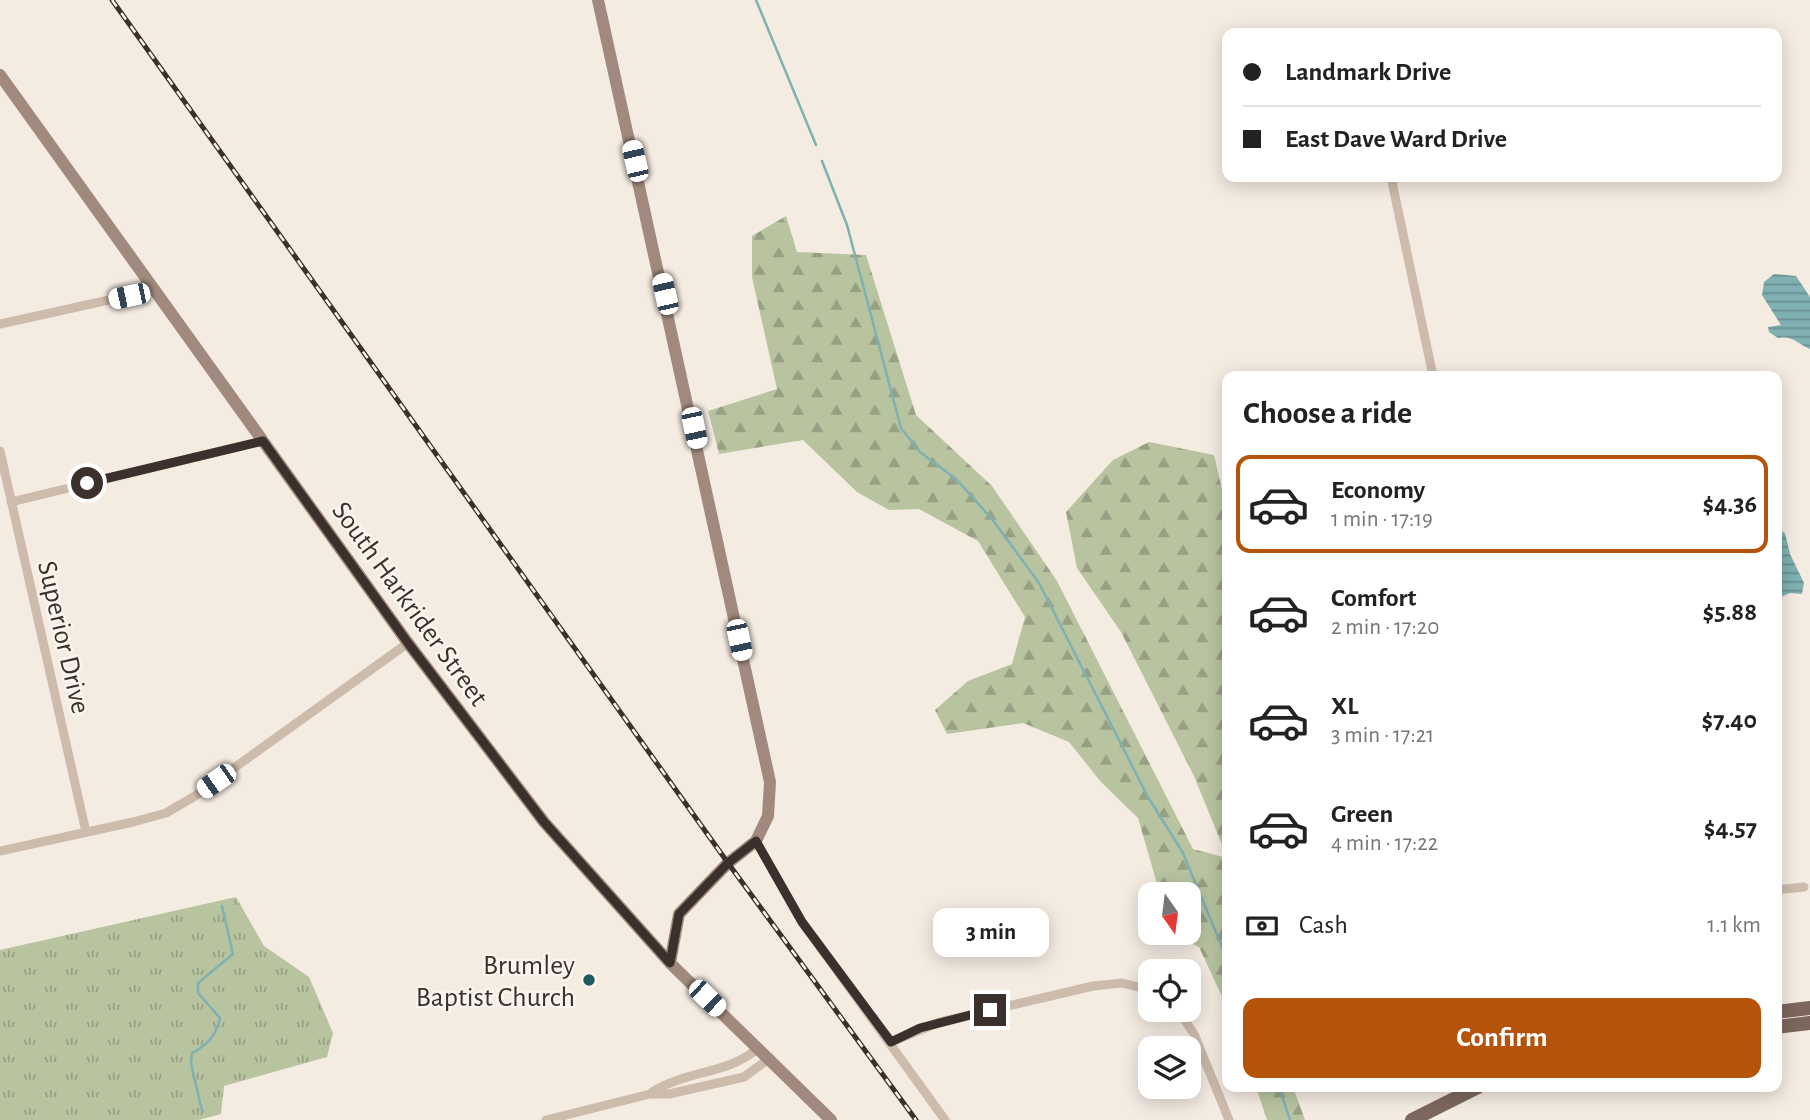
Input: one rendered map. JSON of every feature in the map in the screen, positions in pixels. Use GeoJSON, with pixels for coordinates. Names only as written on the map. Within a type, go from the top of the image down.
{"type":"FeatureCollection","features":[{"type":"Feature","properties":{"kind":"main road"},"geometry":{"type":"LineString","coordinates":[[598,0],[770,782],[768,816],[756,841],[728,863],[679,914],[670,963]]}},
{"type":"Feature","properties":{"kind":"main road","name":"South Harkrider Street"},"geometry":{"type":"LineString","coordinates":[[0,75],[408,643],[544,822],[670,963],[831,1120]]}},
{"type":"Feature","properties":{"kind":"main road"},"geometry":{"type":"LineString","coordinates":[[1782,1011],[1810,1009]]}},
{"type":"Feature","properties":{"kind":"main road"},"geometry":{"type":"LineString","coordinates":[[1782,1026],[1810,1023]]}},
{"type":"Feature","properties":{"kind":"main road"},"geometry":{"type":"LineString","coordinates":[[1412,1120],[1468,1092]]}},
{"type":"Feature","properties":{"kind":"street"},"geometry":{"type":"LineString","coordinates":[[1392,182],[1432,371]]}},
{"type":"Feature","properties":{"kind":"street"},"geometry":{"type":"LineString","coordinates":[[0,324],[155,290]]}},
{"type":"Feature","properties":{"kind":"street"},"geometry":{"type":"LineString","coordinates":[[11,502],[263,441]]}},
{"type":"Feature","properties":{"kind":"street","name":"Superior Drive"},"geometry":{"type":"LineString","coordinates":[[0,451],[86,832]]}},
{"type":"Feature","properties":{"kind":"street"},"geometry":{"type":"LineString","coordinates":[[0,851],[166,813],[194,796],[408,643]]}},
{"type":"Feature","properties":{"kind":"street"},"geometry":{"type":"LineString","coordinates":[[756,841],[802,922],[945,1120]]}},
{"type":"Feature","properties":{"kind":"street"},"geometry":{"type":"LineString","coordinates":[[1782,889],[1804,887]]}},
{"type":"Feature","properties":{"kind":"street"},"geometry":{"type":"LineString","coordinates":[[891,1042],[940,1022],[1093,986],[1122,983],[1138,987]]}},
{"type":"Feature","properties":{"kind":"street"},"geometry":{"type":"LineString","coordinates":[[1186,1022],[1194,1034],[1229,1120]]}},
{"type":"Feature","properties":{"kind":"street"},"geometry":{"type":"LineString","coordinates":[[546,1120],[650,1094],[682,1077],[748,1059],[759,1047]]}},
{"type":"Feature","properties":{"kind":"street"},"geometry":{"type":"LineString","coordinates":[[650,1094],[669,1094],[744,1077],[770,1058]]}},
{"type":"Feature","properties":{"kind":"green space"},"geometry":{"type":"Polygon","coordinates":[[[786,216],[797,252],[866,255],[916,415],[992,486],[1057,581],[1193,849],[1222,857],[1222,996],[1199,947],[1195,945],[1201,945],[1201,882],[1157,882],[1138,818],[1101,782],[1069,742],[1023,723],[947,734],[935,710],[968,681],[1012,664],[1025,617],[978,541],[919,509],[889,510],[857,492],[803,440],[719,454],[708,411],[777,389],[752,277],[752,236],[786,216]]]}},
{"type":"Feature","properties":{"kind":"green space"},"geometry":{"type":"Polygon","coordinates":[[[1149,442],[1214,455],[1222,489],[1222,845],[1194,776],[1121,632],[1077,568],[1066,512],[1113,460],[1149,442]]]}},
{"type":"Feature","properties":{"kind":"green space"},"geometry":{"type":"Polygon","coordinates":[[[236,897],[264,946],[309,977],[333,1033],[327,1057],[224,1086],[221,1114],[198,1120],[0,1120],[0,950],[236,897]]]}},
{"type":"Feature","properties":{"kind":"green space"},"geometry":{"type":"Polygon","coordinates":[[[1258,1092],[1295,1092],[1305,1120],[1267,1120],[1258,1092]]]}},
{"type":"Feature","properties":{"kind":"water"},"geometry":{"type":"Polygon","coordinates":[[[1774,274],[1796,276],[1810,297],[1810,349],[1792,339],[1778,338],[1769,332],[1768,327],[1781,325],[1762,295],[1764,282],[1774,274]]]}},
{"type":"Feature","properties":{"kind":"water"},"geometry":{"type":"Polygon","coordinates":[[[1782,532],[1785,533],[1790,554],[1804,583],[1802,594],[1790,593],[1782,597],[1782,532]]]}},
{"type":"Feature","properties":{"kind":"waterway"},"geometry":{"type":"LineString","coordinates":[[756,0],[816,145]]}},
{"type":"Feature","properties":{"kind":"waterway"},"geometry":{"type":"LineString","coordinates":[[822,161],[847,225],[901,428],[920,452],[956,479],[992,519],[1039,583],[1148,797],[1183,853],[1222,947]]}},
{"type":"Feature","properties":{"kind":"waterway"},"geometry":{"type":"LineString","coordinates":[[202,1111],[191,1063],[192,1053],[210,1039],[220,1018],[198,993],[198,983],[233,954],[222,906]]}},
{"type":"Feature","properties":{"kind":"waterway"},"geometry":{"type":"LineString","coordinates":[[1281,1092],[1290,1120]]}},
{"type":"Feature","properties":{"kind":"railway"},"geometry":{"type":"LineString","coordinates":[[112,0],[728,863],[916,1120]]}},
{"type":"Feature","properties":{"kind":"place","name":"Brumley Baptist Church"},"geometry":{"type":"Point","coordinates":[589,980]}},
{"type":"Feature","properties":{"kind":"route"},"geometry":{"type":"LineString","coordinates":[[87,483],[263,441],[408,643],[544,822],[670,963],[679,914],[728,863],[756,841],[802,922],[891,1042],[920,1028],[990,1010]]}}]}
